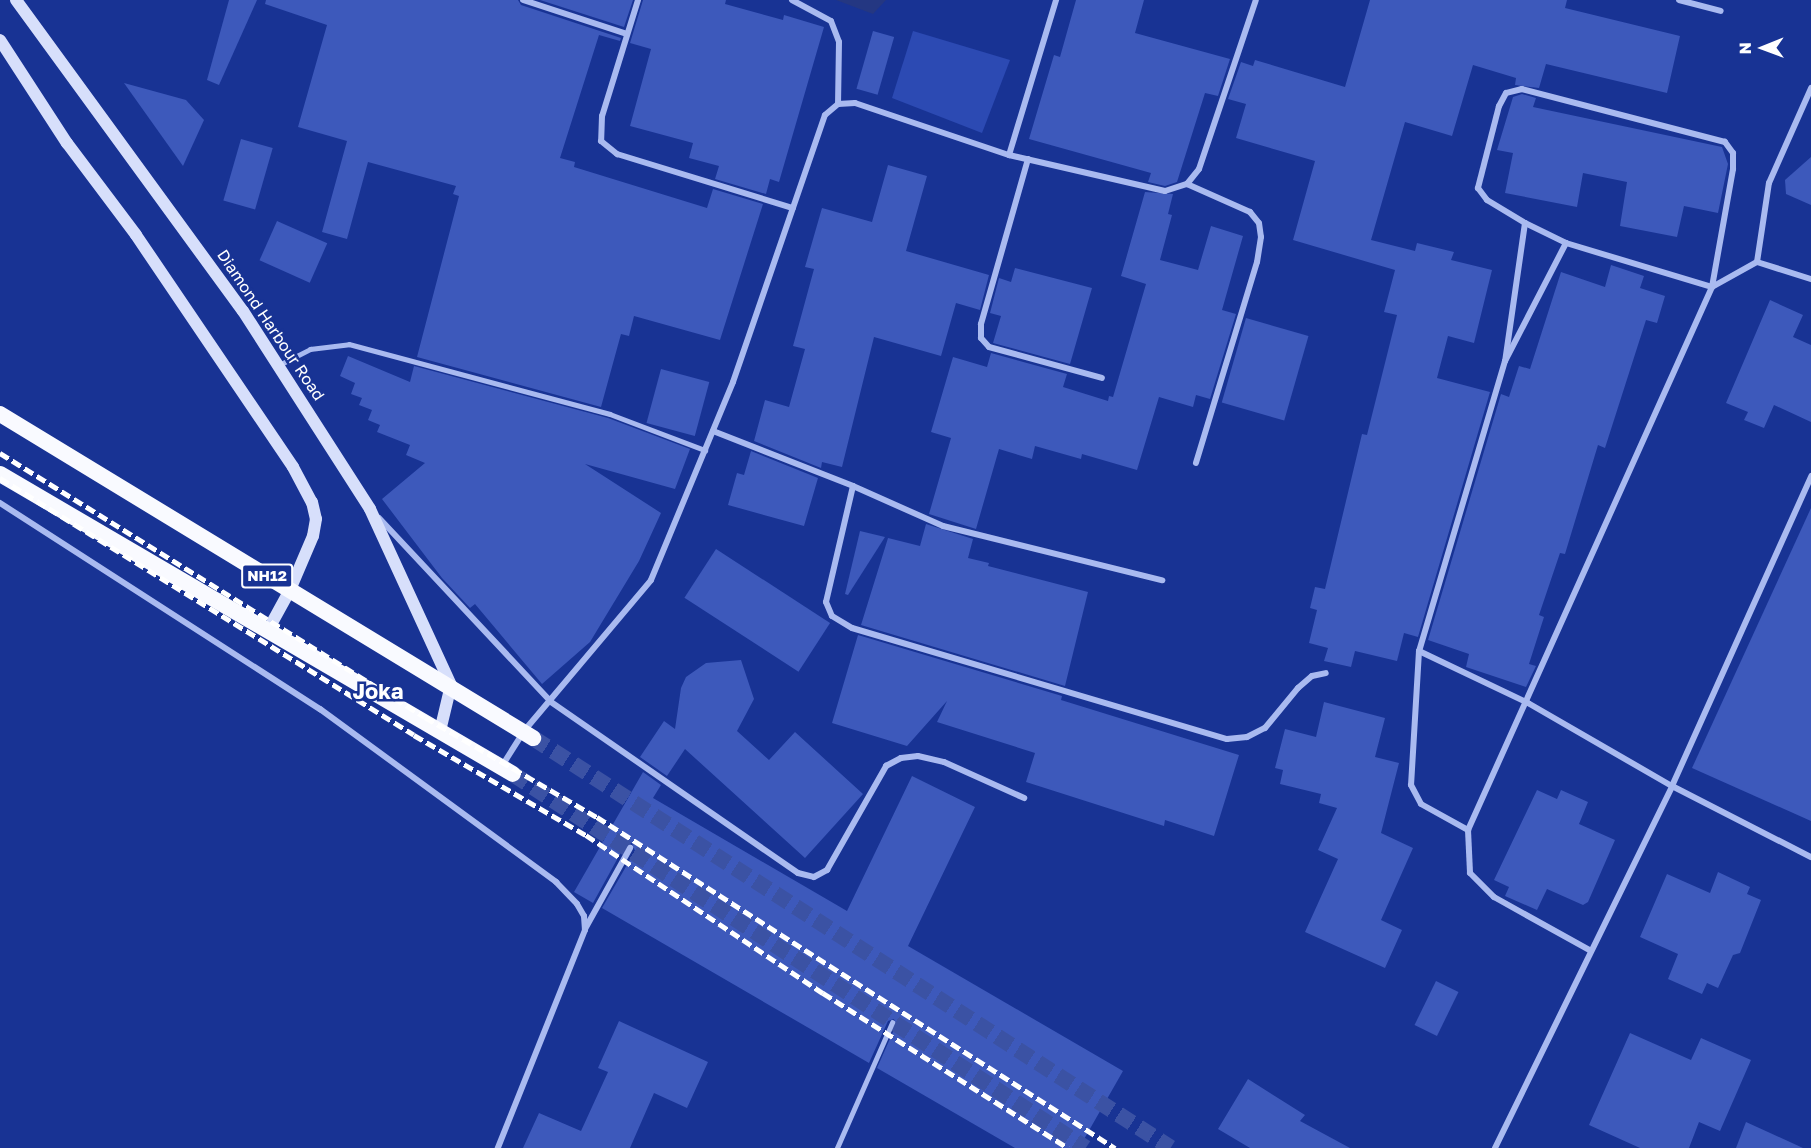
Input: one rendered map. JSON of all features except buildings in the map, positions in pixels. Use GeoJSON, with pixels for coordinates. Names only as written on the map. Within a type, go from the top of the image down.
{"type":"FeatureCollection","features":[{"type":"Feature","properties":{"kind":"highway","name":"NH12"},"geometry":{"type":"LineString","coordinates":[[0,414],[451,685],[528,734]]}},
{"type":"Feature","properties":{"kind":"highway","name":"NH12"},"geometry":{"type":"LineString","coordinates":[[0,474],[507,770]]}},
{"type":"Feature","properties":{"kind":"main road","name":"Diamond Harbour Road"},"geometry":{"type":"LineString","coordinates":[[20,5],[279,365],[370,509],[451,685]]}},
{"type":"Feature","properties":{"kind":"main road"},"geometry":{"type":"LineString","coordinates":[[0,40],[67,143],[136,235],[221,360],[293,467],[312,502],[316,519],[313,536],[290,590],[268,630]]}},
{"type":"Feature","properties":{"kind":"main road"},"geometry":{"type":"LineString","coordinates":[[440,731],[451,685]]}},
{"type":"Feature","properties":{"kind":"street"},"geometry":{"type":"LineString","coordinates":[[523,0],[627,34]]}},
{"type":"Feature","properties":{"kind":"street"},"geometry":{"type":"LineString","coordinates":[[638,0],[602,116],[601,141],[617,154],[793,208]]}},
{"type":"Feature","properties":{"kind":"street"},"geometry":{"type":"LineString","coordinates":[[792,0],[831,21],[839,42],[838,104]]}},
{"type":"Feature","properties":{"kind":"street"},"geometry":{"type":"LineString","coordinates":[[1009,155],[1056,0]]}},
{"type":"Feature","properties":{"kind":"street"},"geometry":{"type":"LineString","coordinates":[[507,770],[528,734],[551,702],[651,580],[713,431],[825,116],[838,104],[855,103],[1009,155],[1165,191],[1187,184],[1199,169],[1256,0]]}},
{"type":"Feature","properties":{"kind":"street"},"geometry":{"type":"LineString","coordinates":[[1679,0],[1721,11]]}},
{"type":"Feature","properties":{"kind":"street"},"geometry":{"type":"LineString","coordinates":[[1757,262],[1769,183],[1811,88]]}},
{"type":"Feature","properties":{"kind":"street"},"geometry":{"type":"LineString","coordinates":[[1590,951],[1494,897],[1470,873],[1468,830],[1528,703],[1712,287],[1733,169],[1733,153],[1725,142],[1522,89],[1506,93],[1499,106],[1478,188],[1486,200],[1566,243],[1712,287],[1757,262],[1811,279]]}},
{"type":"Feature","properties":{"kind":"street"},"geometry":{"type":"LineString","coordinates":[[1028,159],[981,324],[981,338],[989,347],[1102,378]]}},
{"type":"Feature","properties":{"kind":"street"},"geometry":{"type":"LineString","coordinates":[[1187,184],[1250,212],[1259,223],[1261,237],[1257,262],[1196,463]]}},
{"type":"Feature","properties":{"kind":"street"},"geometry":{"type":"LineString","coordinates":[[1468,830],[1421,804],[1411,785],[1419,651],[1505,361],[1525,223]]}},
{"type":"Feature","properties":{"kind":"street"},"geometry":{"type":"LineString","coordinates":[[1505,361],[1566,243]]}},
{"type":"Feature","properties":{"kind":"street"},"geometry":{"type":"LineString","coordinates":[[713,431],[853,486],[943,526],[1162,580]]}},
{"type":"Feature","properties":{"kind":"street"},"geometry":{"type":"LineString","coordinates":[[1495,1148],[1672,786],[1811,476]]}},
{"type":"Feature","properties":{"kind":"street"},"geometry":{"type":"LineString","coordinates":[[853,486],[826,602],[832,616],[852,628],[1227,739],[1247,737],[1265,728],[1298,688],[1312,676],[1326,673]]}},
{"type":"Feature","properties":{"kind":"street"},"geometry":{"type":"LineString","coordinates":[[0,503],[320,709],[556,882],[577,904],[584,916],[585,930]]}},
{"type":"Feature","properties":{"kind":"street"},"geometry":{"type":"LineString","coordinates":[[370,509],[551,702],[798,873],[814,877],[826,870],[886,766],[901,758],[918,756],[944,762],[1024,798]]}},
{"type":"Feature","properties":{"kind":"street"},"geometry":{"type":"LineString","coordinates":[[1419,651],[1528,703],[1672,786],[1811,857]]}},
{"type":"Feature","properties":{"kind":"street"},"geometry":{"type":"LineString","coordinates":[[498,1148],[585,930],[630,848]]}},
{"type":"Feature","properties":{"kind":"lane"},"geometry":{"type":"LineString","coordinates":[[279,365],[310,349],[349,344],[610,414],[705,450]]}},
{"type":"Feature","properties":{"kind":"lane"},"geometry":{"type":"LineString","coordinates":[[837,1148],[892,1023]]}},
{"type":"Feature","properties":{"kind":"shaded area"},"geometry":{"type":"Polygon","coordinates":[[[836,0],[886,0],[873,14],[836,0]]]}},
{"type":"Feature","properties":{"kind":"shaded area"},"geometry":{"type":"Polygon","coordinates":[[[913,31],[1010,60],[982,133],[892,98],[913,31]]]}},
{"type":"Feature","properties":{"kind":"tunnel"},"geometry":{"type":"LineString","coordinates":[[533,738],[1171,1148]]}},
{"type":"Feature","properties":{"kind":"tunnel"},"geometry":{"type":"LineString","coordinates":[[513,774],[1086,1148]]}},
{"type":"Feature","properties":{"kind":"railway"},"geometry":{"type":"LineString","coordinates":[[0,453],[425,717],[597,817],[1115,1148]]}},
{"type":"Feature","properties":{"kind":"railway"},"geometry":{"type":"LineString","coordinates":[[0,478],[414,735],[586,835],[823,993],[1068,1148]]}},
{"type":"Feature","properties":{"kind":"district","name":"Joka"},"geometry":{"type":"Point","coordinates":[378,691]}}]}
